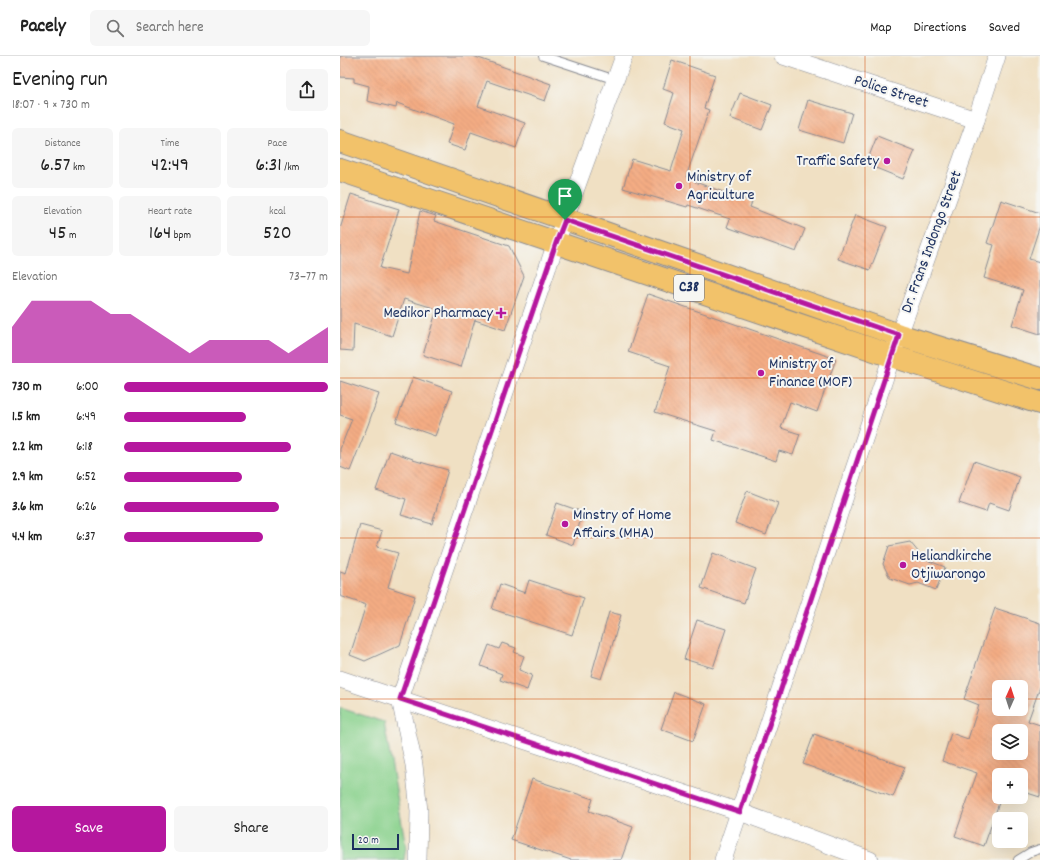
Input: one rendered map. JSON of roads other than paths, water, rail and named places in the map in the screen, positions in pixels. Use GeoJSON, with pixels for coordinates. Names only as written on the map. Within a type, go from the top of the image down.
{"type":"FeatureCollection","features":[{"type":"Feature","properties":{"kind":"main road","name":"C38"},"geometry":{"type":"LineString","coordinates":[[340,141],[899,335],[1040,379]]}},
{"type":"Feature","properties":{"kind":"main road","name":"C38"},"geometry":{"type":"LineString","coordinates":[[340,170],[892,356],[1040,403]]}},
{"type":"Feature","properties":{"kind":"street"},"geometry":{"type":"LineString","coordinates":[[418,860],[419,811],[414,765],[400,699],[556,243],[624,56]]}},
{"type":"Feature","properties":{"kind":"street","name":"Police Street"},"geometry":{"type":"LineString","coordinates":[[783,56],[976,120]]}},
{"type":"Feature","properties":{"kind":"street","name":"Dr. Frans Indongo Street"},"geometry":{"type":"LineString","coordinates":[[723,860],[899,335],[976,120],[997,56]]}},
{"type":"Feature","properties":{"kind":"street"},"geometry":{"type":"LineString","coordinates":[[340,679],[740,812],[870,860]]}},
{"type":"Feature","properties":{"kind":"lane"},"geometry":{"type":"LineString","coordinates":[[543,56],[616,80]]}},
{"type":"Feature","properties":{"kind":"lane"},"geometry":{"type":"LineString","coordinates":[[1018,860],[1031,852],[1040,849]]}},
{"type":"Feature","properties":{"kind":"place","name":"Traffic Safety"},"geometry":{"type":"Point","coordinates":[887,161]}},
{"type":"Feature","properties":{"kind":"place","name":"Ministry of Agriculture"},"geometry":{"type":"Point","coordinates":[679,186]}},
{"type":"Feature","properties":{"kind":"place","name":"Medikor Pharmacy"},"geometry":{"type":"Point","coordinates":[501,313]}},
{"type":"Feature","properties":{"kind":"place","name":"Ministry of Finance (MOF)"},"geometry":{"type":"Point","coordinates":[761,373]}},
{"type":"Feature","properties":{"kind":"place","name":"Minstry of Home Affairs (MHA)"},"geometry":{"type":"Point","coordinates":[565,524]}},
{"type":"Feature","properties":{"kind":"place","name":"Heliandkirche Otjiwarongo"},"geometry":{"type":"Point","coordinates":[903,565]}}]}
